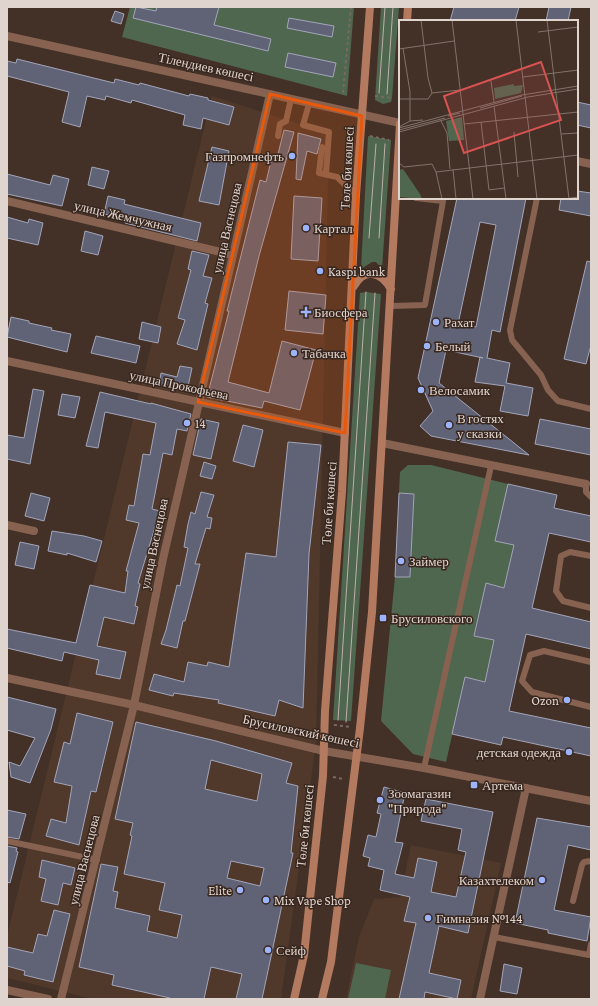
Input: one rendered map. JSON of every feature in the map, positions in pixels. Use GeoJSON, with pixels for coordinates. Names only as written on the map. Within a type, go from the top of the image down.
{"type":"FeatureCollection","features":[{"type":"Feature","properties":{"kind":"main road","name":"Төле би көшесі"},"geometry":{"type":"LineString","coordinates":[[294,999],[304,954],[324,751],[325,711],[341,507],[353,287],[356,195],[370,7]]}},
{"type":"Feature","properties":{"kind":"main road"},"geometry":{"type":"LineString","coordinates":[[407,20],[408,7]]}},
{"type":"Feature","properties":{"kind":"main road"},"geometry":{"type":"LineString","coordinates":[[322,999],[331,962],[372,612],[399,160]]}},
{"type":"Feature","properties":{"kind":"main road"},"geometry":{"type":"LineString","coordinates":[[353,287],[358,279],[364,275],[372,274],[380,276],[386,280],[391,289]]}},
{"type":"Feature","properties":{"kind":"street","name":"Тілендиев көшесі"},"geometry":{"type":"LineString","coordinates":[[7,36],[270,94],[362,116],[399,123]]}},
{"type":"Feature","properties":{"kind":"street","name":"улица Васнецова"},"geometry":{"type":"LineString","coordinates":[[61,999],[134,705],[163,559],[270,94]]}},
{"type":"Feature","properties":{"kind":"street"},"geometry":{"type":"LineString","coordinates":[[578,161],[591,164]]}},
{"type":"Feature","properties":{"kind":"street","name":"улица Жемчужная"},"geometry":{"type":"LineString","coordinates":[[7,201],[233,255]]}},
{"type":"Feature","properties":{"kind":"street","name":"улица Прокофьева"},"geometry":{"type":"LineString","coordinates":[[7,361],[345,433]]}},
{"type":"Feature","properties":{"kind":"street"},"geometry":{"type":"LineString","coordinates":[[382,443],[586,484]]}},
{"type":"Feature","properties":{"kind":"street"},"geometry":{"type":"LineString","coordinates":[[7,525],[34,531]]}},
{"type":"Feature","properties":{"kind":"street","name":"Брусиловский көшесі"},"geometry":{"type":"LineString","coordinates":[[7,678],[134,705],[324,751],[424,768],[591,801]]}},
{"type":"Feature","properties":{"kind":"street"},"geometry":{"type":"LineString","coordinates":[[480,999],[526,788]]}},
{"type":"Feature","properties":{"kind":"street"},"geometry":{"type":"LineString","coordinates":[[7,990],[48,999]]}},
{"type":"Feature","properties":{"kind":"lane"},"geometry":{"type":"LineString","coordinates":[[278,136],[280,124],[286,121],[291,99]]}},
{"type":"Feature","properties":{"kind":"lane"},"geometry":{"type":"LineString","coordinates":[[310,104],[304,126],[329,132],[326,174]]}},
{"type":"Feature","properties":{"kind":"lane"},"geometry":{"type":"LineString","coordinates":[[322,147],[319,173],[337,177],[356,195]]}},
{"type":"Feature","properties":{"kind":"lane"},"geometry":{"type":"LineString","coordinates":[[391,306],[425,306],[443,201],[425,199]]}},
{"type":"Feature","properties":{"kind":"lane"},"geometry":{"type":"LineString","coordinates":[[537,199],[510,330],[512,340],[541,375],[548,390],[558,401],[591,409]]}},
{"type":"Feature","properties":{"kind":"lane"},"geometry":{"type":"LineString","coordinates":[[424,768],[491,466]]}},
{"type":"Feature","properties":{"kind":"lane"},"geometry":{"type":"LineString","coordinates":[[586,484],[586,492],[591,497]]}},
{"type":"Feature","properties":{"kind":"lane"},"geometry":{"type":"LineString","coordinates":[[591,556],[570,552],[562,556],[556,591],[563,601],[591,608]]}},
{"type":"Feature","properties":{"kind":"lane"},"geometry":{"type":"LineString","coordinates":[[591,662],[544,651],[530,655],[522,681],[532,692],[591,707]]}},
{"type":"Feature","properties":{"kind":"lane"},"geometry":{"type":"LineString","coordinates":[[7,841],[96,860]]}},
{"type":"Feature","properties":{"kind":"lane"},"geometry":{"type":"LineString","coordinates":[[573,901],[582,865],[584,862],[591,861]]}},
{"type":"Feature","properties":{"kind":"lane"},"geometry":{"type":"LineString","coordinates":[[494,937],[588,955],[591,944]]}},
{"type":"Feature","properties":{"kind":"path"},"geometry":{"type":"LineString","coordinates":[[343,93],[351,7]]}},
{"type":"Feature","properties":{"kind":"path"},"geometry":{"type":"LineString","coordinates":[[375,96],[392,98]]}},
{"type":"Feature","properties":{"kind":"path"},"geometry":{"type":"LineString","coordinates":[[368,136],[390,140]]}},
{"type":"Feature","properties":{"kind":"path"},"geometry":{"type":"LineString","coordinates":[[334,725],[351,727]]}},
{"type":"Feature","properties":{"kind":"path"},"geometry":{"type":"LineString","coordinates":[[329,777],[343,779]]}},
{"type":"Feature","properties":{"kind":"highlighted area"},"geometry":{"type":"Polygon","coordinates":[[[270,94],[362,116],[345,433],[198,402],[270,94]]]}},
{"type":"Feature","properties":{"kind":"shaded area"},"geometry":{"type":"Polygon","coordinates":[[[212,96],[329,132],[316,743],[281,999],[93,999],[7,978],[7,936],[212,96]]]}},
{"type":"Feature","properties":{"kind":"shaded area","name":"Гимназия №144"},"geometry":{"type":"Polygon","coordinates":[[[411,845],[501,863],[471,999],[346,999],[359,937],[374,899],[400,897],[411,845]]]}},
{"type":"Feature","properties":{"kind":"green space"},"geometry":{"type":"Polygon","coordinates":[[[130,7],[354,7],[347,96],[122,37],[130,7]]]}},
{"type":"Feature","properties":{"kind":"green space"},"geometry":{"type":"Polygon","coordinates":[[[381,7],[399,7],[392,98],[391,102],[383,104],[375,100],[381,7]]]}},
{"type":"Feature","properties":{"kind":"green space"},"geometry":{"type":"Polygon","coordinates":[[[368,136],[391,140],[382,269],[376,262],[372,262],[361,269],[368,136]]]}},
{"type":"Feature","properties":{"kind":"green space"},"geometry":{"type":"Polygon","coordinates":[[[366,292],[381,294],[351,721],[333,720],[360,293],[366,292]]]}},
{"type":"Feature","properties":{"kind":"green space"},"geometry":{"type":"Polygon","coordinates":[[[408,465],[431,465],[508,484],[514,545],[504,588],[486,584],[474,636],[494,640],[485,682],[465,678],[446,762],[413,754],[381,721],[395,577],[410,577],[414,494],[399,493],[400,472],[408,465]]]}},
{"type":"Feature","properties":{"kind":"green space"},"geometry":{"type":"Polygon","coordinates":[[[356,963],[391,970],[385,999],[348,999],[356,963]]]}},
{"type":"Feature","properties":{"kind":"building"},"geometry":{"type":"Polygon","coordinates":[[[136,7],[156,11],[157,7],[219,7],[214,25],[271,39],[268,51],[133,18],[136,7]]]}},
{"type":"Feature","properties":{"kind":"building"},"geometry":{"type":"Polygon","coordinates":[[[454,7],[519,7],[515,20],[450,20],[454,7]]]}},
{"type":"Feature","properties":{"kind":"building"},"geometry":{"type":"Polygon","coordinates":[[[549,7],[571,7],[568,20],[546,20],[549,7]]]}},
{"type":"Feature","properties":{"kind":"building"},"geometry":{"type":"Polygon","coordinates":[[[115,11],[124,14],[121,24],[111,21],[115,11]]]}},
{"type":"Feature","properties":{"kind":"building"},"geometry":{"type":"Polygon","coordinates":[[[289,18],[334,26],[332,37],[287,28],[289,18]]]}},
{"type":"Feature","properties":{"kind":"building"},"geometry":{"type":"Polygon","coordinates":[[[288,53],[336,63],[333,77],[285,67],[288,53]]]}},
{"type":"Feature","properties":{"kind":"building"},"geometry":{"type":"Polygon","coordinates":[[[17,59],[114,83],[115,79],[139,85],[140,83],[189,96],[190,94],[208,98],[208,100],[234,107],[229,125],[203,118],[201,129],[183,125],[185,115],[132,100],[131,103],[106,96],[105,100],[87,96],[80,127],[62,122],[69,92],[7,76],[7,61],[16,63],[17,59]]]}},
{"type":"Feature","properties":{"kind":"building"},"geometry":{"type":"Polygon","coordinates":[[[578,102],[591,105],[591,128],[578,125],[578,102]]]}},
{"type":"Feature","properties":{"kind":"building"},"geometry":{"type":"Polygon","coordinates":[[[284,130],[294,132],[259,256],[228,382],[269,393],[282,341],[316,350],[300,410],[264,401],[262,408],[207,397],[260,180],[266,182],[272,157],[277,158],[284,130]]]}},
{"type":"Feature","properties":{"kind":"building"},"geometry":{"type":"Polygon","coordinates":[[[298,133],[321,139],[317,154],[307,151],[301,180],[296,179],[298,133]]]}},
{"type":"Feature","properties":{"kind":"building"},"geometry":{"type":"Polygon","coordinates":[[[212,147],[229,151],[219,205],[199,201],[212,147]]]}},
{"type":"Feature","properties":{"kind":"building"},"geometry":{"type":"Polygon","coordinates":[[[92,167],[109,171],[104,189],[88,185],[92,167]]]}},
{"type":"Feature","properties":{"kind":"building"},"geometry":{"type":"Polygon","coordinates":[[[7,174],[50,185],[53,175],[69,179],[62,206],[7,194],[7,174]]]}},
{"type":"Feature","properties":{"kind":"building"},"geometry":{"type":"Polygon","coordinates":[[[578,191],[591,193],[591,216],[559,210],[561,199],[578,199],[578,191]]]}},
{"type":"Feature","properties":{"kind":"building"},"geometry":{"type":"Polygon","coordinates":[[[108,196],[125,200],[124,204],[201,223],[197,241],[125,223],[126,219],[104,214],[108,196]]]}},
{"type":"Feature","properties":{"kind":"building","name":"Картал"},"geometry":{"type":"Polygon","coordinates":[[[294,196],[322,198],[318,261],[291,259],[294,196]]]}},
{"type":"Feature","properties":{"kind":"building"},"geometry":{"type":"Polygon","coordinates":[[[457,199],[526,199],[500,332],[492,330],[487,358],[510,363],[506,383],[533,388],[528,416],[500,411],[505,386],[475,382],[480,357],[446,350],[439,383],[529,455],[431,436],[420,426],[433,411],[418,378],[457,199]],[[480,222],[458,324],[476,327],[496,225],[480,222]]]}},
{"type":"Feature","properties":{"kind":"building"},"geometry":{"type":"Polygon","coordinates":[[[7,217],[28,223],[29,219],[43,223],[38,245],[7,238],[7,217]]]}},
{"type":"Feature","properties":{"kind":"building"},"geometry":{"type":"Polygon","coordinates":[[[85,231],[103,236],[98,255],[81,251],[85,231]]]}},
{"type":"Feature","properties":{"kind":"building"},"geometry":{"type":"Polygon","coordinates":[[[192,251],[209,255],[203,276],[212,278],[205,303],[208,304],[197,350],[177,344],[185,320],[178,318],[191,270],[188,269],[192,251]]]}},
{"type":"Feature","properties":{"kind":"building"},"geometry":{"type":"Polygon","coordinates":[[[587,261],[591,262],[591,345],[586,364],[564,359],[587,261]]]}},
{"type":"Feature","properties":{"kind":"building","name":"Биосфера"},"geometry":{"type":"Polygon","coordinates":[[[289,291],[326,295],[323,334],[285,330],[289,291]]]}},
{"type":"Feature","properties":{"kind":"building"},"geometry":{"type":"Polygon","coordinates":[[[11,317],[52,328],[51,330],[71,334],[67,352],[7,337],[11,317]]]}},
{"type":"Feature","properties":{"kind":"building"},"geometry":{"type":"Polygon","coordinates":[[[142,322],[161,327],[158,343],[139,339],[142,322]]]}},
{"type":"Feature","properties":{"kind":"building"},"geometry":{"type":"Polygon","coordinates":[[[96,336],[140,346],[136,363],[91,353],[96,336]]]}},
{"type":"Feature","properties":{"kind":"building"},"geometry":{"type":"Polygon","coordinates":[[[180,366],[192,368],[187,391],[159,385],[161,373],[177,377],[180,366]]]}},
{"type":"Feature","properties":{"kind":"building"},"geometry":{"type":"Polygon","coordinates":[[[33,389],[44,391],[30,464],[7,459],[7,435],[24,438],[33,389]]]}},
{"type":"Feature","properties":{"kind":"building"},"geometry":{"type":"Polygon","coordinates":[[[100,392],[151,403],[191,414],[187,431],[177,429],[172,455],[163,453],[152,509],[160,511],[138,583],[140,584],[135,606],[138,607],[134,624],[104,617],[97,646],[126,652],[120,679],[96,674],[99,660],[64,652],[62,661],[7,648],[7,629],[76,643],[90,585],[125,593],[128,571],[126,571],[139,523],[126,520],[129,505],[134,506],[143,454],[150,455],[156,423],[105,412],[98,448],[86,446],[100,392]]]}},
{"type":"Feature","properties":{"kind":"building"},"geometry":{"type":"Polygon","coordinates":[[[62,394],[80,397],[75,418],[58,415],[62,394]]]}},
{"type":"Feature","properties":{"kind":"building"},"geometry":{"type":"Polygon","coordinates":[[[201,419],[219,423],[211,459],[193,455],[201,419]]]}},
{"type":"Feature","properties":{"kind":"building"},"geometry":{"type":"Polygon","coordinates":[[[540,419],[591,429],[591,455],[535,444],[540,419]]]}},
{"type":"Feature","properties":{"kind":"building"},"geometry":{"type":"Polygon","coordinates":[[[243,425],[263,430],[254,467],[233,461],[243,425]]]}},
{"type":"Feature","properties":{"kind":"building"},"geometry":{"type":"Polygon","coordinates":[[[288,442],[321,445],[309,554],[303,708],[279,700],[275,716],[218,703],[219,700],[174,693],[173,696],[149,690],[154,674],[184,682],[188,662],[207,666],[208,662],[229,667],[246,553],[276,557],[288,442]]]}},
{"type":"Feature","properties":{"kind":"building"},"geometry":{"type":"Polygon","coordinates":[[[204,462],[216,466],[212,479],[200,476],[204,462]]]}},
{"type":"Feature","properties":{"kind":"building"},"geometry":{"type":"Polygon","coordinates":[[[508,484],[557,495],[554,508],[591,516],[591,542],[549,533],[532,608],[591,622],[591,649],[526,634],[509,711],[591,728],[591,756],[503,737],[501,745],[452,734],[465,677],[485,682],[494,640],[474,636],[486,583],[504,588],[514,545],[495,541],[508,484]]]}},
{"type":"Feature","properties":{"kind":"building"},"geometry":{"type":"Polygon","coordinates":[[[201,492],[214,495],[207,517],[212,518],[210,529],[206,528],[195,564],[200,564],[185,621],[183,621],[177,648],[161,644],[177,585],[180,586],[188,548],[184,547],[191,512],[195,514],[201,492]]]}},
{"type":"Feature","properties":{"kind":"building"},"geometry":{"type":"Polygon","coordinates":[[[31,493],[50,498],[44,521],[25,516],[31,493]]]}},
{"type":"Feature","properties":{"kind":"building"},"geometry":{"type":"Polygon","coordinates":[[[399,493],[414,494],[410,577],[395,577],[399,493]]]}},
{"type":"Feature","properties":{"kind":"building"},"geometry":{"type":"Polygon","coordinates":[[[52,531],[84,536],[102,541],[96,562],[67,553],[67,555],[48,551],[52,531]]]}},
{"type":"Feature","properties":{"kind":"building"},"geometry":{"type":"Polygon","coordinates":[[[20,542],[39,546],[34,569],[15,565],[20,542]]]}},
{"type":"Feature","properties":{"kind":"building"},"geometry":{"type":"Polygon","coordinates":[[[7,697],[56,709],[51,729],[30,783],[11,777],[9,762],[20,766],[35,738],[7,730],[7,697]]]}},
{"type":"Feature","properties":{"kind":"building"},"geometry":{"type":"Polygon","coordinates":[[[77,713],[113,722],[96,792],[91,791],[79,845],[46,836],[51,819],[66,823],[72,786],[54,782],[64,742],[70,744],[77,713]]]}},
{"type":"Feature","properties":{"kind":"building"},"geometry":{"type":"Polygon","coordinates":[[[136,722],[216,741],[292,763],[286,783],[298,786],[291,853],[293,853],[262,999],[236,999],[242,974],[211,967],[204,999],[170,999],[112,985],[114,975],[79,967],[101,864],[118,867],[113,891],[118,892],[115,908],[150,916],[147,931],[177,938],[182,915],[159,910],[165,883],[124,874],[132,836],[130,835],[133,823],[115,819],[136,722]],[[211,760],[205,789],[257,801],[262,774],[211,760]],[[231,861],[227,878],[260,886],[264,868],[231,861]]]}},
{"type":"Feature","properties":{"kind":"building"},"geometry":{"type":"Polygon","coordinates":[[[384,787],[405,793],[395,842],[403,843],[395,874],[414,878],[418,858],[437,862],[431,892],[456,897],[466,852],[458,850],[462,829],[421,821],[426,799],[493,812],[468,933],[439,926],[429,973],[461,980],[457,999],[425,992],[424,999],[399,999],[416,923],[404,921],[410,897],[380,890],[384,870],[368,866],[370,858],[363,856],[368,835],[376,837],[381,814],[377,813],[384,787]]]}},
{"type":"Feature","properties":{"kind":"building"},"geometry":{"type":"Polygon","coordinates":[[[7,810],[26,814],[19,839],[7,837],[7,810]]]}},
{"type":"Feature","properties":{"kind":"building","name":"Казахтелеком"},"geometry":{"type":"Polygon","coordinates":[[[537,818],[591,827],[591,850],[568,845],[554,910],[591,917],[587,941],[548,933],[548,930],[515,923],[537,818]]]}},
{"type":"Feature","properties":{"kind":"building"},"geometry":{"type":"Polygon","coordinates":[[[7,846],[17,848],[16,851],[18,852],[10,883],[7,882],[7,846]]]}},
{"type":"Feature","properties":{"kind":"building"},"geometry":{"type":"Polygon","coordinates":[[[42,860],[75,868],[71,885],[63,883],[58,905],[41,901],[46,879],[39,877],[42,860]]]}},
{"type":"Feature","properties":{"kind":"building"},"geometry":{"type":"Polygon","coordinates":[[[54,910],[70,914],[53,982],[24,975],[25,971],[7,966],[7,947],[33,953],[38,934],[47,936],[54,910]]]}},
{"type":"Feature","properties":{"kind":"building"},"geometry":{"type":"Polygon","coordinates":[[[504,964],[522,968],[517,994],[500,991],[504,964]]]}},
{"type":"Feature","properties":{"kind":"tram line"},"geometry":{"type":"LineString","coordinates":[[379,93],[385,7]]}},
{"type":"Feature","properties":{"kind":"tram line"},"geometry":{"type":"LineString","coordinates":[[387,94],[393,7]]}},
{"type":"Feature","properties":{"kind":"tram line"},"geometry":{"type":"LineString","coordinates":[[369,238],[376,144]]}},
{"type":"Feature","properties":{"kind":"tram line"},"geometry":{"type":"LineString","coordinates":[[379,238],[385,144]]}},
{"type":"Feature","properties":{"kind":"tram line"},"geometry":{"type":"LineString","coordinates":[[338,720],[366,292]]}},
{"type":"Feature","properties":{"kind":"tram line"},"geometry":{"type":"LineString","coordinates":[[346,722],[375,293]]}},
{"type":"Feature","properties":{"kind":"place","name":"Газпромнефть"},"geometry":{"type":"Point","coordinates":[292,156]}},
{"type":"Feature","properties":{"kind":"place","name":"Картал"},"geometry":{"type":"Point","coordinates":[306,228]}},
{"type":"Feature","properties":{"kind":"place","name":"Kaspi bank"},"geometry":{"type":"Point","coordinates":[320,271]}},
{"type":"Feature","properties":{"kind":"place","name":"Биосфера"},"geometry":{"type":"Point","coordinates":[306,312]}},
{"type":"Feature","properties":{"kind":"place","name":"Рахат"},"geometry":{"type":"Point","coordinates":[436,322]}},
{"type":"Feature","properties":{"kind":"place","name":"Белый"},"geometry":{"type":"Point","coordinates":[427,346]}},
{"type":"Feature","properties":{"kind":"place","name":"Табачка"},"geometry":{"type":"Point","coordinates":[294,353]}},
{"type":"Feature","properties":{"kind":"place","name":"Велосамик"},"geometry":{"type":"Point","coordinates":[421,390]}},
{"type":"Feature","properties":{"kind":"place","name":"14"},"geometry":{"type":"Point","coordinates":[187,423]}},
{"type":"Feature","properties":{"kind":"place","name":"В гостях у сказки"},"geometry":{"type":"Point","coordinates":[449,425]}},
{"type":"Feature","properties":{"kind":"place","name":"Займер"},"geometry":{"type":"Point","coordinates":[401,561]}},
{"type":"Feature","properties":{"kind":"place","name":"Брусиловского"},"geometry":{"type":"Point","coordinates":[383,618]}},
{"type":"Feature","properties":{"kind":"place","name":"Ozon"},"geometry":{"type":"Point","coordinates":[567,700]}},
{"type":"Feature","properties":{"kind":"place","name":"детская одежда"},"geometry":{"type":"Point","coordinates":[569,752]}},
{"type":"Feature","properties":{"kind":"place","name":"Артема"},"geometry":{"type":"Point","coordinates":[474,785]}},
{"type":"Feature","properties":{"kind":"place","name":"Зоомагазин \"Природа\""},"geometry":{"type":"Point","coordinates":[380,800]}},
{"type":"Feature","properties":{"kind":"place","name":"Казахтелеком"},"geometry":{"type":"Point","coordinates":[542,880]}},
{"type":"Feature","properties":{"kind":"place","name":"Elite"},"geometry":{"type":"Point","coordinates":[240,890]}},
{"type":"Feature","properties":{"kind":"place","name":"Mix Vape Shop"},"geometry":{"type":"Point","coordinates":[266,900]}},
{"type":"Feature","properties":{"kind":"place","name":"Гимназия №144"},"geometry":{"type":"Point","coordinates":[428,918]}},
{"type":"Feature","properties":{"kind":"place","name":"Сейф"},"geometry":{"type":"Point","coordinates":[268,950]}}]}
